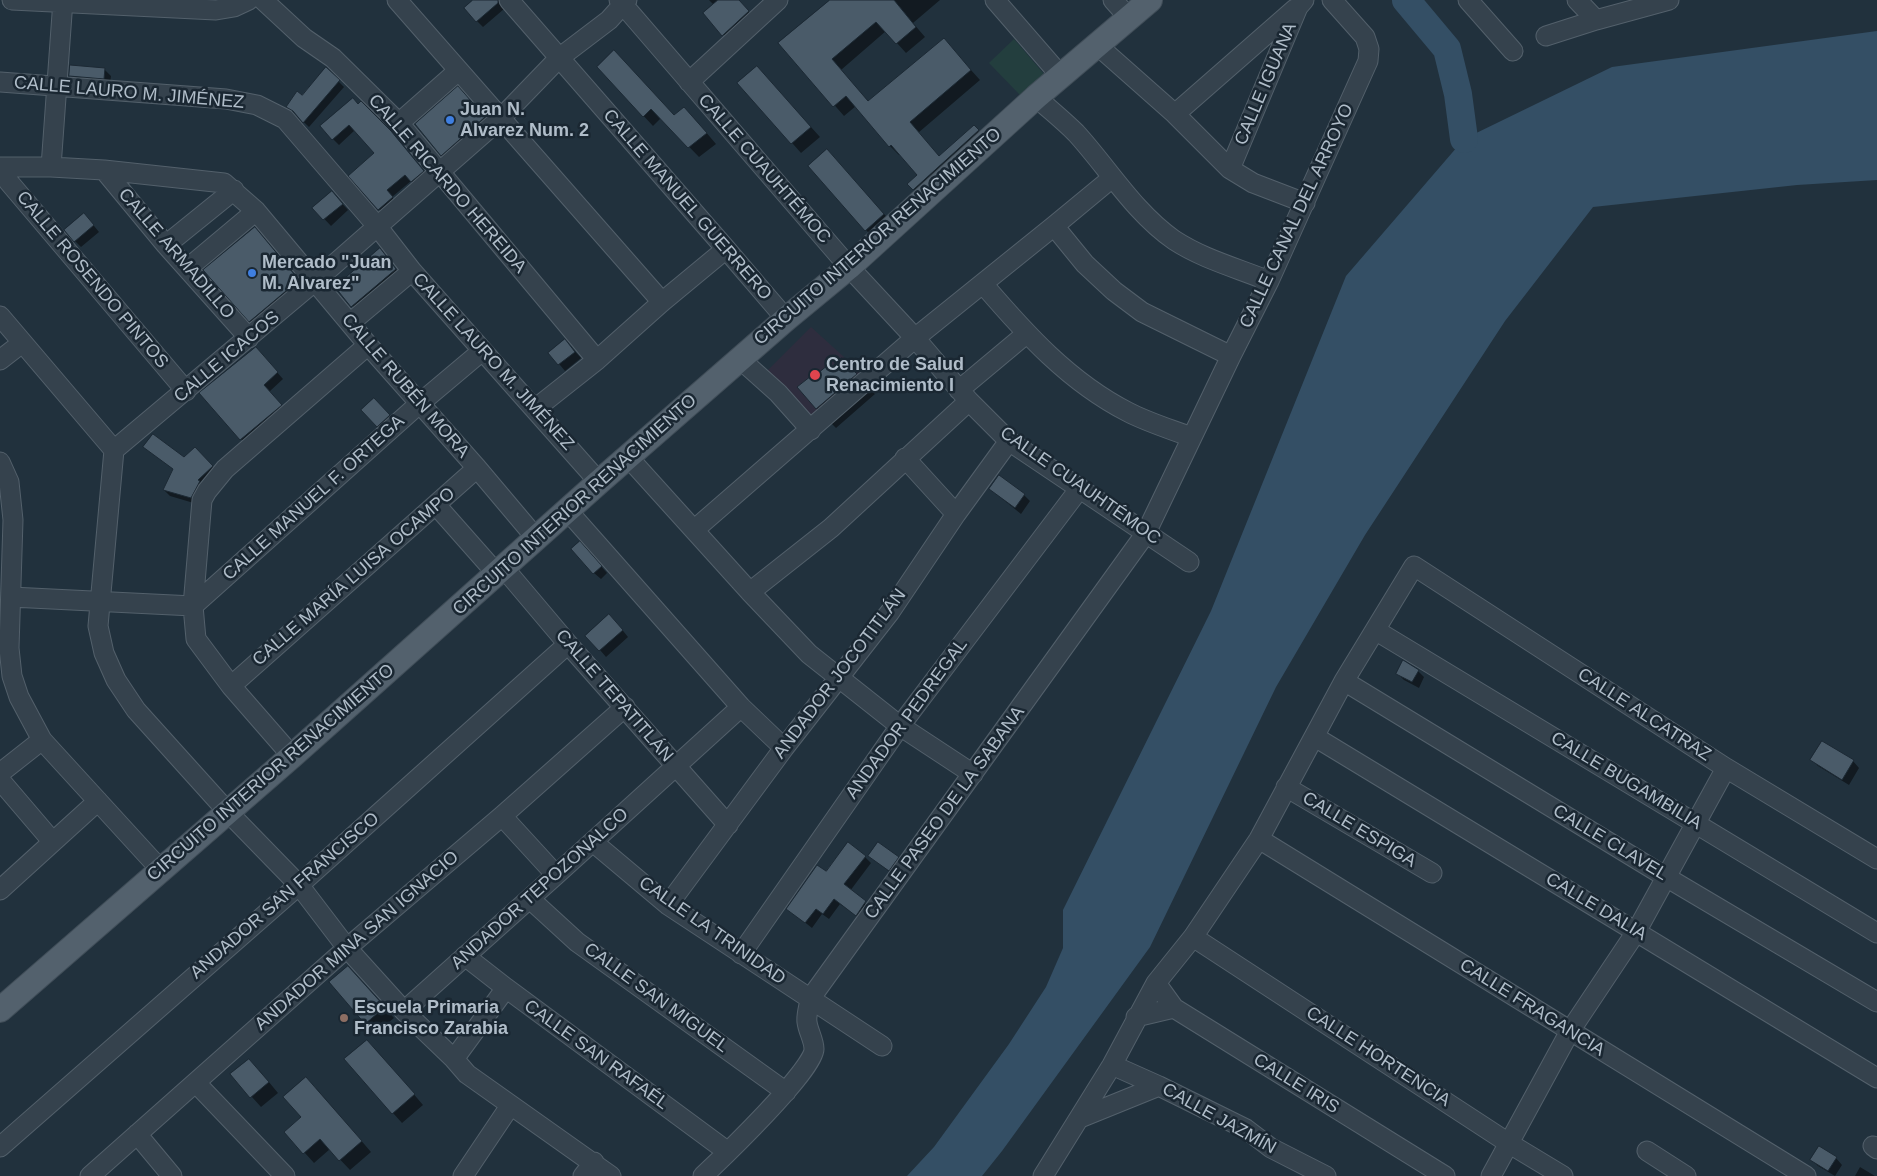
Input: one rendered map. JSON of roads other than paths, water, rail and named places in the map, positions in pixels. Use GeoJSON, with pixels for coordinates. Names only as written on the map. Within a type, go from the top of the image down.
{"type":"FeatureCollection","features":[{"type":"Feature","properties":{"kind":"main road","name":"CIRCUITO INTERIOR RENACIMIENTO"},"geometry":{"type":"LineString","coordinates":[[0,1010],[292,756],[567,510],[786,319],[849,267],[1036,97],[1150,0]]}},
{"type":"Feature","properties":{"kind":"street"},"geometry":{"type":"LineString","coordinates":[[12,0],[216,10],[242,4]]}},
{"type":"Feature","properties":{"kind":"street","name":"CALLE RICARDO HEREIDA"},"geometry":{"type":"LineString","coordinates":[[263,0],[304,38],[333,58],[399,123],[598,360]]}},
{"type":"Feature","properties":{"kind":"street"},"geometry":{"type":"LineString","coordinates":[[397,0],[662,302]]}},
{"type":"Feature","properties":{"kind":"street","name":"CALLE MANUEL GUERRERO"},"geometry":{"type":"LineString","coordinates":[[509,0],[786,319]]}},
{"type":"Feature","properties":{"kind":"street"},"geometry":{"type":"LineString","coordinates":[[689,82],[778,0]]}},
{"type":"Feature","properties":{"kind":"street"},"geometry":{"type":"LineString","coordinates":[[995,0],[1060,76]]}},
{"type":"Feature","properties":{"kind":"street"},"geometry":{"type":"LineString","coordinates":[[1113,0],[1129,18]]}},
{"type":"Feature","properties":{"kind":"street","name":"CALLE CANAL DEL ARROYO"},"geometry":{"type":"LineString","coordinates":[[1191,437],[1269,280],[1368,62],[1369,49],[1365,37],[1332,0]]}},
{"type":"Feature","properties":{"kind":"street"},"geometry":{"type":"LineString","coordinates":[[1468,0],[1513,51]]}},
{"type":"Feature","properties":{"kind":"street"},"geometry":{"type":"LineString","coordinates":[[1577,0],[1596,20]]}},
{"type":"Feature","properties":{"kind":"street"},"geometry":{"type":"LineString","coordinates":[[1546,36],[1669,0]]}},
{"type":"Feature","properties":{"kind":"street"},"geometry":{"type":"LineString","coordinates":[[51,167],[63,2]]}},
{"type":"Feature","properties":{"kind":"street","name":"CALLE ICACOS"},"geometry":{"type":"LineString","coordinates":[[114,450],[249,338],[501,118],[559,58],[609,20],[623,2]]}},
{"type":"Feature","properties":{"kind":"street","name":"CALLE CUAUHTÉMOC"},"geometry":{"type":"LineString","coordinates":[[623,2],[689,82],[849,267],[1009,442],[1189,562]]}},
{"type":"Feature","properties":{"kind":"street"},"geometry":{"type":"LineString","coordinates":[[1175,114],[1301,3]]}},
{"type":"Feature","properties":{"kind":"street","name":"CALLE IGUANA"},"geometry":{"type":"LineString","coordinates":[[1230,169],[1301,3]]}},
{"type":"Feature","properties":{"kind":"street"},"geometry":{"type":"LineString","coordinates":[[1097,45],[1175,114],[1230,169],[1253,183],[1305,203]]}},
{"type":"Feature","properties":{"kind":"street"},"geometry":{"type":"LineString","coordinates":[[399,123],[458,71]]}},
{"type":"Feature","properties":{"kind":"street","name":"CALLE LAURO M. JIMÉNEZ"},"geometry":{"type":"LineString","coordinates":[[0,82],[226,98],[258,105],[285,119],[377,226],[412,271],[599,482]]}},
{"type":"Feature","properties":{"kind":"street"},"geometry":{"type":"LineString","coordinates":[[1036,97],[1077,134],[1112,178],[1151,220],[1173,239],[1193,252],[1269,280]]}},
{"type":"Feature","properties":{"kind":"street","name":"CALLE RUBÉN MORA"},"geometry":{"type":"LineString","coordinates":[[2,175],[51,167],[104,170],[224,183],[256,211],[314,282],[536,538]]}},
{"type":"Feature","properties":{"kind":"street","name":"CALLE ARMADILLO"},"geometry":{"type":"LineString","coordinates":[[104,170],[166,245],[249,338]]}},
{"type":"Feature","properties":{"kind":"street","name":"CALLE ROSENDO PINTOS"},"geometry":{"type":"LineString","coordinates":[[2,175],[186,392]]}},
{"type":"Feature","properties":{"kind":"street"},"geometry":{"type":"LineString","coordinates":[[694,530],[915,338],[1112,178]]}},
{"type":"Feature","properties":{"kind":"street"},"geometry":{"type":"LineString","coordinates":[[166,245],[234,190]]}},
{"type":"Feature","properties":{"kind":"street"},"geometry":{"type":"LineString","coordinates":[[188,268],[256,211]]}},
{"type":"Feature","properties":{"kind":"street"},"geometry":{"type":"LineString","coordinates":[[1054,226],[1085,264],[1114,292],[1142,312],[1230,356]]}},
{"type":"Feature","properties":{"kind":"street"},"geometry":{"type":"LineString","coordinates":[[535,409],[598,360],[662,302],[726,249]]}},
{"type":"Feature","properties":{"kind":"street"},"geometry":{"type":"LineString","coordinates":[[350,323],[412,271]]}},
{"type":"Feature","properties":{"kind":"street"},"geometry":{"type":"LineString","coordinates":[[983,284],[1026,334],[1057,364],[1128,412],[1191,437]]}},
{"type":"Feature","properties":{"kind":"street"},"geometry":{"type":"LineString","coordinates":[[0,316],[114,450],[98,626],[104,653],[116,680],[136,710],[227,811],[299,885],[346,948],[404,1011],[467,1074],[588,1169],[611,1176]]}},
{"type":"Feature","properties":{"kind":"street"},"geometry":{"type":"LineString","coordinates":[[750,592],[831,528],[906,458],[964,395],[1026,334]]}},
{"type":"Feature","properties":{"kind":"street"},"geometry":{"type":"LineString","coordinates":[[0,360],[22,343]]}},
{"type":"Feature","properties":{"kind":"street"},"geometry":{"type":"LineString","coordinates":[[292,756],[231,686],[196,639],[193,606],[202,500],[225,469],[368,345]]}},
{"type":"Feature","properties":{"kind":"street","name":"CALLE MANUEL F. ORTEGA"},"geometry":{"type":"LineString","coordinates":[[193,606],[419,404],[482,351]]}},
{"type":"Feature","properties":{"kind":"street"},"geometry":{"type":"LineString","coordinates":[[740,359],[778,393],[811,430]]}},
{"type":"Feature","properties":{"kind":"street","name":"CALLE PASEO DE LA SABANA"},"geometry":{"type":"LineString","coordinates":[[810,1000],[1146,533],[1191,437]]}},
{"type":"Feature","properties":{"kind":"street","name":"ANDADOR JOCOTITLÁN"},"geometry":{"type":"LineString","coordinates":[[668,905],[784,748],[890,612],[956,514],[1009,442]]}},
{"type":"Feature","properties":{"kind":"street"},"geometry":{"type":"LineString","coordinates":[[628,457],[809,654],[900,726],[973,774]]}},
{"type":"Feature","properties":{"kind":"street"},"geometry":{"type":"LineString","coordinates":[[906,458],[956,514]]}},
{"type":"Feature","properties":{"kind":"street"},"geometry":{"type":"LineString","coordinates":[[0,462],[13,520],[9,648],[12,676],[19,697],[42,740],[160,869]]}},
{"type":"Feature","properties":{"kind":"street","name":"CALLE MARÍA LUISA OCAMPO"},"geometry":{"type":"LineString","coordinates":[[231,686],[477,468]]}},
{"type":"Feature","properties":{"kind":"street","name":"ANDADOR PEDREGAL"},"geometry":{"type":"LineString","coordinates":[[740,954],[900,726],[1080,488]]}},
{"type":"Feature","properties":{"kind":"street","name":"CALLE TEPATITLÁN"},"geometry":{"type":"LineString","coordinates":[[436,506],[500,570],[568,644],[728,824]]}},
{"type":"Feature","properties":{"kind":"street"},"geometry":{"type":"LineString","coordinates":[[567,510],[741,707],[784,748]]}},
{"type":"Feature","properties":{"kind":"street","name":"CALLE ALCATRAZ"},"geometry":{"type":"LineString","coordinates":[[1375,630],[1414,566],[1726,768],[1877,859]]}},
{"type":"Feature","properties":{"kind":"street"},"geometry":{"type":"LineString","coordinates":[[11,597],[99,603],[193,606]]}},
{"type":"Feature","properties":{"kind":"street"},"geometry":{"type":"LineString","coordinates":[[1043,1176],[1112,1064],[1156,983],[1193,937],[1259,839],[1344,681],[1375,630]]}},
{"type":"Feature","properties":{"kind":"street","name":"CALLE BUGAMBILIA"},"geometry":{"type":"LineString","coordinates":[[1375,630],[1877,933]]}},
{"type":"Feature","properties":{"kind":"street","name":"ANDADOR SAN FRANCISCO"},"geometry":{"type":"LineString","coordinates":[[0,1147],[299,885],[568,644]]}},
{"type":"Feature","properties":{"kind":"street","name":"CALLE CLAVEL"},"geometry":{"type":"LineString","coordinates":[[1344,681],[1666,877],[1877,1002]]}},
{"type":"Feature","properties":{"kind":"street","name":"ANDADOR MINA SAN IGNACIO"},"geometry":{"type":"LineString","coordinates":[[90,1176],[346,948],[502,816],[625,707]]}},
{"type":"Feature","properties":{"kind":"street","name":"ANDADOR TEPOZONALCO"},"geometry":{"type":"LineString","coordinates":[[404,1011],[556,876],[741,707]]}},
{"type":"Feature","properties":{"kind":"street","name":"CALLE DALIA"},"geometry":{"type":"LineString","coordinates":[[1314,736],[1877,1078]]}},
{"type":"Feature","properties":{"kind":"street"},"geometry":{"type":"LineString","coordinates":[[0,773],[42,740]]}},
{"type":"Feature","properties":{"kind":"street"},"geometry":{"type":"LineString","coordinates":[[1492,1176],[1570,1031],[1636,932],[1726,768]]}},
{"type":"Feature","properties":{"kind":"street"},"geometry":{"type":"LineString","coordinates":[[0,780],[52,841]]}},
{"type":"Feature","properties":{"kind":"street","name":"CALLE ESPIGA"},"geometry":{"type":"LineString","coordinates":[[1286,787],[1432,873]]}},
{"type":"Feature","properties":{"kind":"street"},"geometry":{"type":"LineString","coordinates":[[0,890],[98,801]]}},
{"type":"Feature","properties":{"kind":"street"},"geometry":{"type":"LineString","coordinates":[[502,816],[556,876]]}},
{"type":"Feature","properties":{"kind":"street","name":"CALLE FRAGANCIA"},"geometry":{"type":"LineString","coordinates":[[1259,839],[1806,1176]]}},
{"type":"Feature","properties":{"kind":"street","name":"CALLE LA TRINIDAD"},"geometry":{"type":"LineString","coordinates":[[593,842],[668,905],[882,1046]]}},
{"type":"Feature","properties":{"kind":"street","name":"CALLE SAN MIGUEL"},"geometry":{"type":"LineString","coordinates":[[530,899],[577,942],[786,1092]]}},
{"type":"Feature","properties":{"kind":"street","name":"CALLE HORTENCIA"},"geometry":{"type":"LineString","coordinates":[[1193,937],[1510,1144],[1563,1176]]}},
{"type":"Feature","properties":{"kind":"street","name":"CALLE SAN RAFAÉL"},"geometry":{"type":"LineString","coordinates":[[465,956],[728,1152]]}},
{"type":"Feature","properties":{"kind":"street","name":"CALLE IRIS"},"geometry":{"type":"LineString","coordinates":[[1156,983],[1174,1008],[1445,1176]]}},
{"type":"Feature","properties":{"kind":"street"},"geometry":{"type":"LineString","coordinates":[[454,1059],[506,988]]}},
{"type":"Feature","properties":{"kind":"street"},"geometry":{"type":"LineString","coordinates":[[703,1176],[786,1092],[812,1056],[814,1048],[807,1020],[810,1000]]}},
{"type":"Feature","properties":{"kind":"street"},"geometry":{"type":"LineString","coordinates":[[1136,1017],[1174,1008]]}},
{"type":"Feature","properties":{"kind":"street","name":"CALLE JAZMÍN"},"geometry":{"type":"LineString","coordinates":[[1112,1064],[1246,1129],[1271,1148],[1326,1176]]}},
{"type":"Feature","properties":{"kind":"street"},"geometry":{"type":"LineString","coordinates":[[196,1083],[285,1176]]}},
{"type":"Feature","properties":{"kind":"street"},"geometry":{"type":"LineString","coordinates":[[1080,1118],[1160,1086]]}},
{"type":"Feature","properties":{"kind":"street"},"geometry":{"type":"LineString","coordinates":[[463,1176],[510,1106]]}},
{"type":"Feature","properties":{"kind":"street"},"geometry":{"type":"LineString","coordinates":[[137,1134],[172,1176]]}},
{"type":"Feature","properties":{"kind":"street"},"geometry":{"type":"LineString","coordinates":[[1647,1151],[1686,1176]]}},
{"type":"Feature","properties":{"kind":"waterway"},"geometry":{"type":"LineString","coordinates":[[1406,0],[1447,49],[1458,94],[1464,139]]}},
{"type":"Feature","properties":{"kind":"place","name":"Juan N. Alvarez Num. 2"},"geometry":{"type":"Point","coordinates":[450,120]}},
{"type":"Feature","properties":{"kind":"place","name":"Mercado \"Juan M. Alvarez\""},"geometry":{"type":"Point","coordinates":[252,273]}},
{"type":"Feature","properties":{"kind":"place","name":"Centro de Salud Renacimiento I"},"geometry":{"type":"Point","coordinates":[815,375]}},
{"type":"Feature","properties":{"kind":"place","name":"Escuela Primaria Francisco Zarabia"},"geometry":{"type":"Point","coordinates":[344,1018]}}]}
